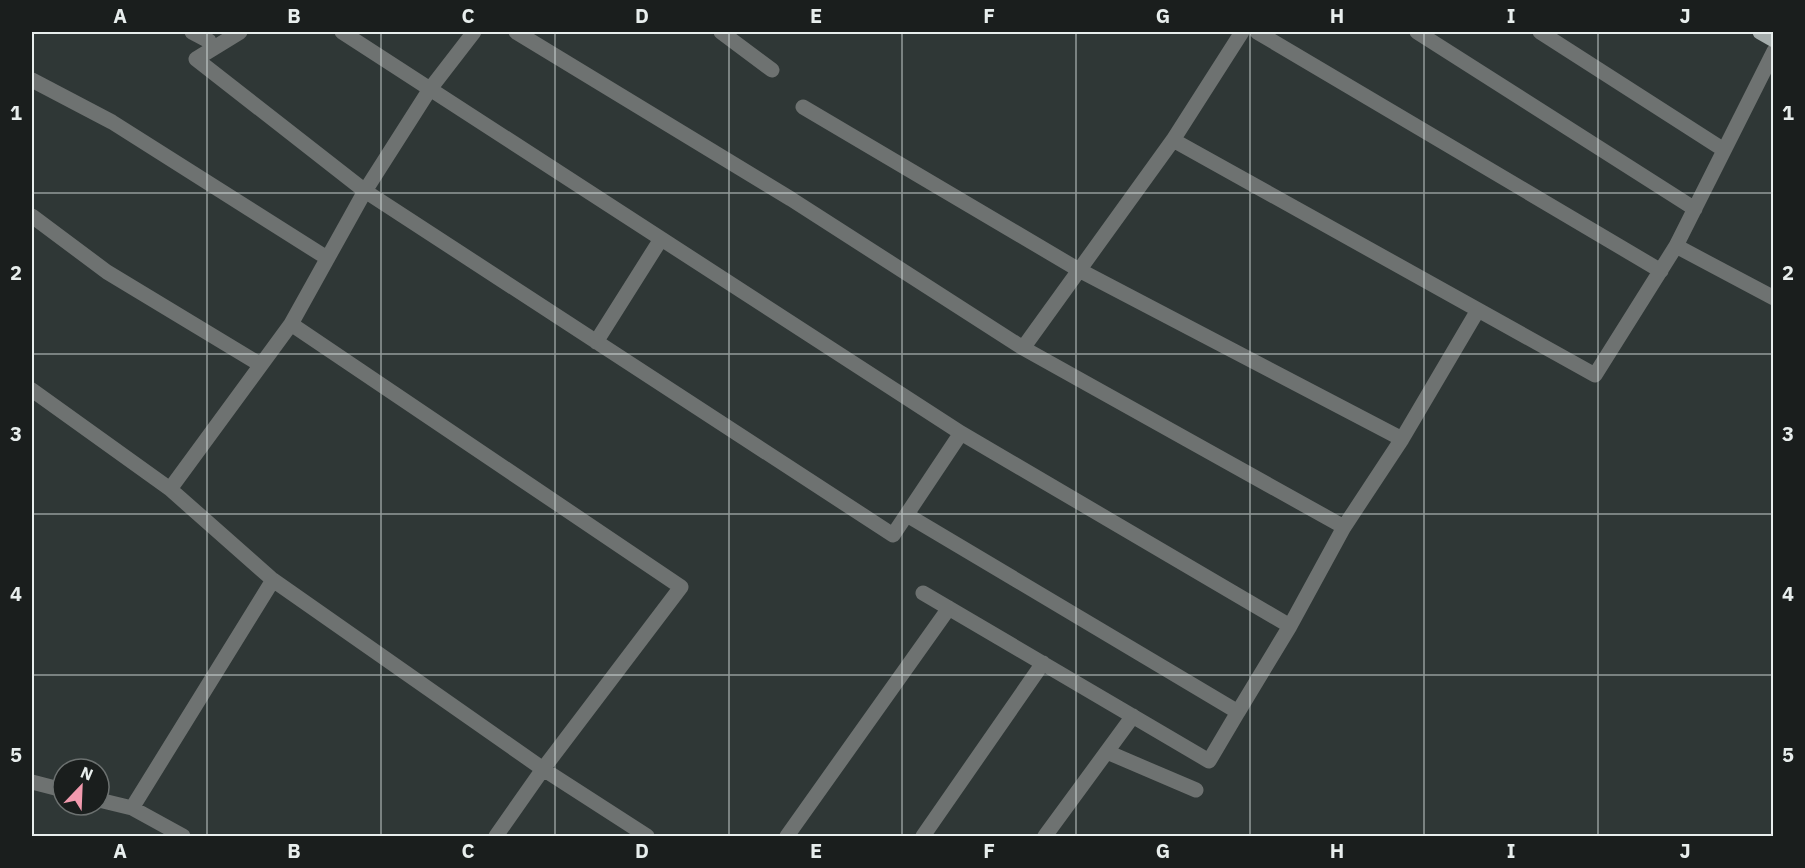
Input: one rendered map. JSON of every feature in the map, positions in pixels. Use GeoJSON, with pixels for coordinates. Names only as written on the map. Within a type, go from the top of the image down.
{"type":"FeatureCollection","features":[{"type":"Feature","properties":{"kind":"main road"},"geometry":{"type":"LineString","coordinates":[[1760,32],[1773,40]]}},
{"type":"Feature","properties":{"kind":"street"},"geometry":{"type":"LineString","coordinates":[[192,32],[209,41]]}},
{"type":"Feature","properties":{"kind":"street"},"geometry":{"type":"LineString","coordinates":[[240,32],[196,59],[364,191],[893,535],[962,433]]}},
{"type":"Feature","properties":{"kind":"street"},"geometry":{"type":"LineString","coordinates":[[342,32],[962,433],[1290,626]]}},
{"type":"Feature","properties":{"kind":"street"},"geometry":{"type":"LineString","coordinates":[[170,489],[291,324],[364,191],[430,89],[474,32]]}},
{"type":"Feature","properties":{"kind":"street"},"geometry":{"type":"LineString","coordinates":[[516,32],[790,199],[1023,348],[1344,527]]}},
{"type":"Feature","properties":{"kind":"street"},"geometry":{"type":"LineString","coordinates":[[721,32],[772,70]]}},
{"type":"Feature","properties":{"kind":"street"},"geometry":{"type":"LineString","coordinates":[[1023,348],[1173,140],[1242,32]]}},
{"type":"Feature","properties":{"kind":"street"},"geometry":{"type":"LineString","coordinates":[[1257,32],[1660,271]]}},
{"type":"Feature","properties":{"kind":"street"},"geometry":{"type":"LineString","coordinates":[[1417,32],[1695,209]]}},
{"type":"Feature","properties":{"kind":"street"},"geometry":{"type":"LineString","coordinates":[[1540,32],[1724,150]]}},
{"type":"Feature","properties":{"kind":"street"},"geometry":{"type":"LineString","coordinates":[[1173,140],[1595,375],[1676,246],[1773,51]]}},
{"type":"Feature","properties":{"kind":"street"},"geometry":{"type":"LineString","coordinates":[[32,80],[112,122],[327,258]]}},
{"type":"Feature","properties":{"kind":"street"},"geometry":{"type":"LineString","coordinates":[[802,106],[1079,270],[1402,439]]}},
{"type":"Feature","properties":{"kind":"street"},"geometry":{"type":"LineString","coordinates":[[32,216],[107,272],[261,365]]}},
{"type":"Feature","properties":{"kind":"street"},"geometry":{"type":"LineString","coordinates":[[596,342],[661,239]]}},
{"type":"Feature","properties":{"kind":"street"},"geometry":{"type":"LineString","coordinates":[[1676,246],[1773,298]]}},
{"type":"Feature","properties":{"kind":"street"},"geometry":{"type":"LineString","coordinates":[[923,592],[1209,761],[1290,626],[1344,527],[1402,439],[1478,310]]}},
{"type":"Feature","properties":{"kind":"street"},"geometry":{"type":"LineString","coordinates":[[291,324],[681,587],[543,769],[496,837]]}},
{"type":"Feature","properties":{"kind":"street"},"geometry":{"type":"LineString","coordinates":[[32,390],[170,489],[273,580],[543,769],[647,837]]}},
{"type":"Feature","properties":{"kind":"street"},"geometry":{"type":"LineString","coordinates":[[907,515],[1238,712]]}},
{"type":"Feature","properties":{"kind":"street"},"geometry":{"type":"LineString","coordinates":[[132,808],[273,580]]}},
{"type":"Feature","properties":{"kind":"street"},"geometry":{"type":"LineString","coordinates":[[786,837],[949,608]]}},
{"type":"Feature","properties":{"kind":"street"},"geometry":{"type":"LineString","coordinates":[[923,837],[1043,663]]}},
{"type":"Feature","properties":{"kind":"street"},"geometry":{"type":"LineString","coordinates":[[1045,837],[1133,716]]}},
{"type":"Feature","properties":{"kind":"street"},"geometry":{"type":"LineString","coordinates":[[1107,752],[1196,790]]}},
{"type":"Feature","properties":{"kind":"street"},"geometry":{"type":"LineString","coordinates":[[32,782],[51,787]]}},
{"type":"Feature","properties":{"kind":"street"},"geometry":{"type":"LineString","coordinates":[[111,803],[132,808],[183,837]]}}]}
